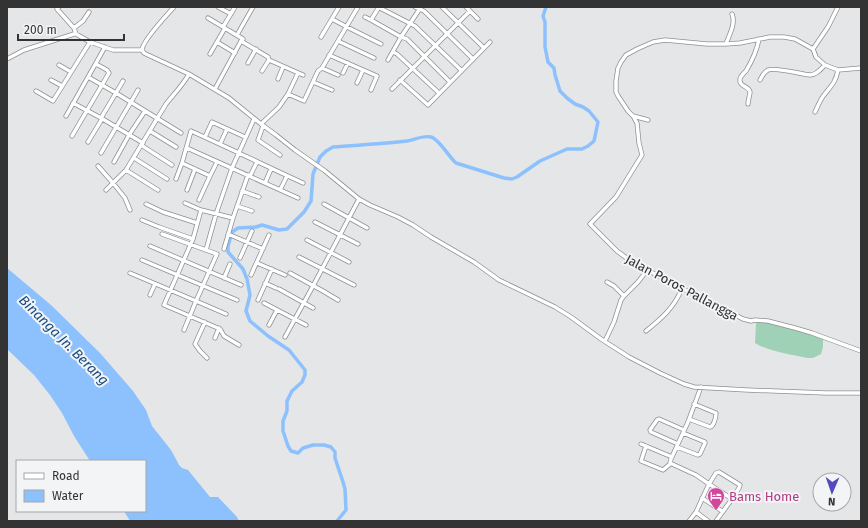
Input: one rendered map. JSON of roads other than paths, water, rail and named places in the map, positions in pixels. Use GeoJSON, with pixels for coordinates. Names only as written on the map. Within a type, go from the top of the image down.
{"type":"FeatureCollection","features":[{"type":"Feature","properties":{"kind":"street"},"geometry":{"type":"LineString","coordinates":[[59,7],[57,9],[74,28],[76,34]]}},
{"type":"Feature","properties":{"kind":"street"},"geometry":{"type":"LineString","coordinates":[[142,50],[144,44],[174,7]]}},
{"type":"Feature","properties":{"kind":"street"},"geometry":{"type":"LineString","coordinates":[[218,7],[231,14]]}},
{"type":"Feature","properties":{"kind":"street"},"geometry":{"type":"LineString","coordinates":[[210,54],[235,7]]}},
{"type":"Feature","properties":{"kind":"street"},"geometry":{"type":"LineString","coordinates":[[237,35],[253,7]]}},
{"type":"Feature","properties":{"kind":"street"},"geometry":{"type":"LineString","coordinates":[[321,37],[339,7]]}},
{"type":"Feature","properties":{"kind":"street"},"geometry":{"type":"LineString","coordinates":[[288,94],[304,101],[318,71],[322,68],[358,7]]}},
{"type":"Feature","properties":{"kind":"street"},"geometry":{"type":"LineString","coordinates":[[371,20],[378,7],[410,23],[461,70]]}},
{"type":"Feature","properties":{"kind":"street"},"geometry":{"type":"LineString","coordinates":[[415,7],[424,11],[473,59]]}},
{"type":"Feature","properties":{"kind":"street"},"geometry":{"type":"LineString","coordinates":[[442,7],[484,48]]}},
{"type":"Feature","properties":{"kind":"street"},"geometry":{"type":"LineString","coordinates":[[466,7],[478,19]]}},
{"type":"Feature","properties":{"kind":"street"},"geometry":{"type":"LineString","coordinates":[[812,49],[828,27],[838,7]]}},
{"type":"Feature","properties":{"kind":"street"},"geometry":{"type":"LineString","coordinates":[[388,60],[420,8]]}},
{"type":"Feature","properties":{"kind":"street"},"geometry":{"type":"LineString","coordinates":[[392,89],[470,11]]}},
{"type":"Feature","properties":{"kind":"street"},"geometry":{"type":"LineString","coordinates":[[74,28],[83,21],[89,12]]}},
{"type":"Feature","properties":{"kind":"street"},"geometry":{"type":"LineString","coordinates":[[726,44],[733,22],[732,14]]}},
{"type":"Feature","properties":{"kind":"street"},"geometry":{"type":"LineString","coordinates":[[365,17],[407,39],[450,82]]}},
{"type":"Feature","properties":{"kind":"street"},"geometry":{"type":"LineString","coordinates":[[208,18],[237,35],[242,39],[241,41],[268,57],[269,60],[304,75]]}},
{"type":"Feature","properties":{"kind":"street"},"geometry":{"type":"LineString","coordinates":[[332,19],[381,44]]}},
{"type":"Feature","properties":{"kind":"street"},"geometry":{"type":"LineString","coordinates":[[7,59],[24,50],[76,34],[90,42],[113,50],[142,50],[144,53],[189,74],[215,89],[359,199],[413,225],[472,261],[499,280],[555,306],[632,359],[656,371],[684,384],[701,387],[826,393],[861,393]]}},
{"type":"Feature","properties":{"kind":"street"},"geometry":{"type":"LineString","coordinates":[[648,120],[633,116],[628,111],[616,92],[616,85],[618,68],[620,62],[626,55],[653,42],[664,40],[702,44],[726,44],[740,43],[776,36],[795,39],[812,49],[816,57],[825,65],[838,70],[861,68]]}},
{"type":"Feature","properties":{"kind":"street"},"geometry":{"type":"LineString","coordinates":[[748,104],[750,91],[741,84],[740,79],[754,56],[759,39]]}},
{"type":"Feature","properties":{"kind":"street"},"geometry":{"type":"LineString","coordinates":[[215,89],[241,41]]}},
{"type":"Feature","properties":{"kind":"street"},"geometry":{"type":"LineString","coordinates":[[338,41],[374,58]]}},
{"type":"Feature","properties":{"kind":"street"},"geometry":{"type":"LineString","coordinates":[[36,91],[53,101],[90,42]]}},
{"type":"Feature","properties":{"kind":"street"},"geometry":{"type":"LineString","coordinates":[[217,42],[234,53]]}},
{"type":"Feature","properties":{"kind":"street"},"geometry":{"type":"LineString","coordinates":[[400,80],[428,105],[490,42]]}},
{"type":"Feature","properties":{"kind":"street"},"geometry":{"type":"LineString","coordinates":[[66,116],[105,47]]}},
{"type":"Feature","properties":{"kind":"street"},"geometry":{"type":"LineString","coordinates":[[248,63],[256,49]]}},
{"type":"Feature","properties":{"kind":"street"},"geometry":{"type":"LineString","coordinates":[[393,52],[439,93]]}},
{"type":"Feature","properties":{"kind":"street"},"geometry":{"type":"LineString","coordinates":[[330,55],[377,76],[371,90]]}},
{"type":"Feature","properties":{"kind":"street"},"geometry":{"type":"LineString","coordinates":[[262,71],[269,60]]}},
{"type":"Feature","properties":{"kind":"street"},"geometry":{"type":"LineString","coordinates":[[343,73],[348,63]]}},
{"type":"Feature","properties":{"kind":"street"},"geometry":{"type":"LineString","coordinates":[[72,136],[109,72],[96,64]]}},
{"type":"Feature","properties":{"kind":"street"},"geometry":{"type":"LineString","coordinates":[[59,65],[71,72]]}},
{"type":"Feature","properties":{"kind":"street"},"geometry":{"type":"LineString","coordinates":[[760,80],[763,74],[771,69],[813,75],[825,65]]}},
{"type":"Feature","properties":{"kind":"street"},"geometry":{"type":"LineString","coordinates":[[278,79],[283,67]]}},
{"type":"Feature","properties":{"kind":"street"},"geometry":{"type":"LineString","coordinates":[[322,68],[338,75]]}},
{"type":"Feature","properties":{"kind":"street"},"geometry":{"type":"LineString","coordinates":[[358,83],[363,70]]}},
{"type":"Feature","properties":{"kind":"street"},"geometry":{"type":"LineString","coordinates":[[815,112],[823,96],[832,87],[838,70]]}},
{"type":"Feature","properties":{"kind":"street"},"geometry":{"type":"LineString","coordinates":[[280,155],[258,140],[262,125],[279,107],[288,94],[298,73]]}},
{"type":"Feature","properties":{"kind":"street"},"geometry":{"type":"LineString","coordinates":[[106,190],[126,170],[172,95],[185,82],[189,74]]}},
{"type":"Feature","properties":{"kind":"street"},"geometry":{"type":"LineString","coordinates":[[88,77],[181,133]]}},
{"type":"Feature","properties":{"kind":"street"},"geometry":{"type":"LineString","coordinates":[[51,80],[62,86]]}},
{"type":"Feature","properties":{"kind":"street"},"geometry":{"type":"LineString","coordinates":[[88,142],[123,81]]}},
{"type":"Feature","properties":{"kind":"street"},"geometry":{"type":"LineString","coordinates":[[313,82],[332,90]]}},
{"type":"Feature","properties":{"kind":"street"},"geometry":{"type":"LineString","coordinates":[[101,153],[138,90]]}},
{"type":"Feature","properties":{"kind":"street"},"geometry":{"type":"LineString","coordinates":[[73,103],[102,118],[172,165]]}},
{"type":"Feature","properties":{"kind":"street"},"geometry":{"type":"LineString","coordinates":[[114,162],[129,135],[145,111]]}},
{"type":"Feature","properties":{"kind":"street","name":"Jalan Poros Pallangga"},"geometry":{"type":"LineString","coordinates":[[633,116],[637,123],[642,155],[619,192],[590,223],[590,225],[621,254],[632,262],[747,321],[751,322],[754,320],[773,322],[812,333],[861,351]]}},
{"type":"Feature","properties":{"kind":"street"},"geometry":{"type":"LineString","coordinates":[[207,248],[216,214],[232,168],[254,119]]}},
{"type":"Feature","properties":{"kind":"street"},"geometry":{"type":"LineString","coordinates":[[205,137],[212,122],[245,137]]}},
{"type":"Feature","properties":{"kind":"street"},"geometry":{"type":"LineString","coordinates":[[220,144],[227,129]]}},
{"type":"Feature","properties":{"kind":"street"},"geometry":{"type":"LineString","coordinates":[[150,131],[176,147]]}},
{"type":"Feature","properties":{"kind":"street"},"geometry":{"type":"LineString","coordinates":[[176,179],[187,148],[191,131],[303,183]]}},
{"type":"Feature","properties":{"kind":"street"},"geometry":{"type":"LineString","coordinates":[[187,148],[298,198]]}},
{"type":"Feature","properties":{"kind":"street"},"geometry":{"type":"LineString","coordinates":[[134,158],[167,179]]}},
{"type":"Feature","properties":{"kind":"street"},"geometry":{"type":"LineString","coordinates":[[199,200],[217,162]]}},
{"type":"Feature","properties":{"kind":"street"},"geometry":{"type":"LineString","coordinates":[[224,249],[230,235],[233,218],[242,191],[257,162]]}},
{"type":"Feature","properties":{"kind":"street"},"geometry":{"type":"LineString","coordinates":[[182,163],[210,176]]}},
{"type":"Feature","properties":{"kind":"street"},"geometry":{"type":"LineString","coordinates":[[98,166],[125,198],[130,210]]}},
{"type":"Feature","properties":{"kind":"street"},"geometry":{"type":"LineString","coordinates":[[187,190],[196,169]]}},
{"type":"Feature","properties":{"kind":"street"},"geometry":{"type":"LineString","coordinates":[[265,183],[271,169]]}},
{"type":"Feature","properties":{"kind":"street"},"geometry":{"type":"LineString","coordinates":[[126,170],[158,190]]}},
{"type":"Feature","properties":{"kind":"street"},"geometry":{"type":"LineString","coordinates":[[280,190],[287,176]]}},
{"type":"Feature","properties":{"kind":"street"},"geometry":{"type":"LineString","coordinates":[[242,191],[259,197]]}},
{"type":"Feature","properties":{"kind":"street"},"geometry":{"type":"LineString","coordinates":[[285,337],[359,199]]}},
{"type":"Feature","properties":{"kind":"street"},"geometry":{"type":"LineString","coordinates":[[185,203],[201,210],[233,218]]}},
{"type":"Feature","properties":{"kind":"street"},"geometry":{"type":"LineString","coordinates":[[146,204],[163,212],[197,223]]}},
{"type":"Feature","properties":{"kind":"street"},"geometry":{"type":"LineString","coordinates":[[324,204],[367,228]]}},
{"type":"Feature","properties":{"kind":"street"},"geometry":{"type":"LineString","coordinates":[[237,206],[252,211]]}},
{"type":"Feature","properties":{"kind":"street"},"geometry":{"type":"LineString","coordinates":[[201,210],[191,241],[164,305],[219,328],[224,336],[239,345]]}},
{"type":"Feature","properties":{"kind":"street"},"geometry":{"type":"LineString","coordinates":[[142,220],[207,248],[217,254],[184,330]]}},
{"type":"Feature","properties":{"kind":"street"},"geometry":{"type":"LineString","coordinates":[[315,222],[358,244]]}},
{"type":"Feature","properties":{"kind":"street"},"geometry":{"type":"LineString","coordinates":[[240,258],[252,231]]}},
{"type":"Feature","properties":{"kind":"street"},"geometry":{"type":"LineString","coordinates":[[162,234],[191,241]]}},
{"type":"Feature","properties":{"kind":"street"},"geometry":{"type":"LineString","coordinates":[[230,235],[263,249]]}},
{"type":"Feature","properties":{"kind":"street"},"geometry":{"type":"LineString","coordinates":[[251,275],[269,235]]}},
{"type":"Feature","properties":{"kind":"street"},"geometry":{"type":"LineString","coordinates":[[307,240],[349,262]]}},
{"type":"Feature","properties":{"kind":"street"},"geometry":{"type":"LineString","coordinates":[[150,246],[241,285]]}},
{"type":"Feature","properties":{"kind":"street"},"geometry":{"type":"LineString","coordinates":[[299,257],[354,286]]}},
{"type":"Feature","properties":{"kind":"street"},"geometry":{"type":"LineString","coordinates":[[142,260],[237,300]]}},
{"type":"Feature","properties":{"kind":"street"},"geometry":{"type":"LineString","coordinates":[[257,262],[285,275]]}},
{"type":"Feature","properties":{"kind":"street"},"geometry":{"type":"LineString","coordinates":[[224,278],[230,264]]}},
{"type":"Feature","properties":{"kind":"street"},"geometry":{"type":"LineString","coordinates":[[258,300],[272,269]]}},
{"type":"Feature","properties":{"kind":"street"},"geometry":{"type":"LineString","coordinates":[[605,341],[624,296],[648,269]]}},
{"type":"Feature","properties":{"kind":"street"},"geometry":{"type":"LineString","coordinates":[[130,273],[226,314]]}},
{"type":"Feature","properties":{"kind":"street"},"geometry":{"type":"LineString","coordinates":[[290,273],[338,300]]}},
{"type":"Feature","properties":{"kind":"street"},"geometry":{"type":"LineString","coordinates":[[607,282],[614,286],[624,296]]}},
{"type":"Feature","properties":{"kind":"street"},"geometry":{"type":"LineString","coordinates":[[265,283],[313,308]]}},
{"type":"Feature","properties":{"kind":"street"},"geometry":{"type":"LineString","coordinates":[[150,295],[155,284]]}},
{"type":"Feature","properties":{"kind":"street"},"geometry":{"type":"LineString","coordinates":[[646,331],[669,309],[682,288]]}},
{"type":"Feature","properties":{"kind":"street"},"geometry":{"type":"LineString","coordinates":[[264,303],[306,325]]}},
{"type":"Feature","properties":{"kind":"street"},"geometry":{"type":"LineString","coordinates":[[269,325],[277,310]]}},
{"type":"Feature","properties":{"kind":"street"},"geometry":{"type":"LineString","coordinates":[[205,322],[195,344],[208,358]]}},
{"type":"Feature","properties":{"kind":"street"},"geometry":{"type":"LineString","coordinates":[[215,338],[219,328]]}},
{"type":"Feature","properties":{"kind":"street"},"geometry":{"type":"LineString","coordinates":[[646,446],[641,461],[663,470],[670,464],[701,387]]}},
{"type":"Feature","properties":{"kind":"street"},"geometry":{"type":"LineString","coordinates":[[689,419],[710,428],[713,426],[716,413],[694,404]]}},
{"type":"Feature","properties":{"kind":"street"},"geometry":{"type":"LineString","coordinates":[[659,419],[705,442],[701,453],[698,455],[678,445],[651,432],[650,430],[657,420],[659,419]]}},
{"type":"Feature","properties":{"kind":"street"},"geometry":{"type":"LineString","coordinates":[[641,444],[672,457]]}},
{"type":"Feature","properties":{"kind":"street"},"geometry":{"type":"LineString","coordinates":[[670,464],[696,475],[732,499]]}},
{"type":"Feature","properties":{"kind":"street"},"geometry":{"type":"LineString","coordinates":[[690,521],[696,512],[708,484],[716,473],[719,472],[739,484],[739,488],[716,521]]}},
{"type":"Feature","properties":{"kind":"street"},"geometry":{"type":"LineString","coordinates":[[702,498],[722,511]]}},
{"type":"Feature","properties":{"kind":"street"},"geometry":{"type":"LineString","coordinates":[[696,512],[708,521]]}},
{"type":"Feature","properties":{"kind":"water","name":"Binanga Jn. Berang"},"geometry":{"type":"Polygon","coordinates":[[[7,268],[51,305],[100,353],[133,391],[146,410],[152,426],[171,450],[179,465],[188,470],[210,497],[218,497],[239,521],[130,521],[125,512],[146,512],[146,460],[89,460],[50,395],[34,375],[7,349],[7,268]]]}},
{"type":"Feature","properties":{"kind":"waterway"},"geometry":{"type":"LineString","coordinates":[[337,521],[346,510],[345,489],[335,458],[335,452],[331,447],[324,445],[313,445],[303,448],[298,453],[291,451],[288,446],[283,431],[283,421],[287,411],[287,401],[292,391],[302,382],[305,375],[305,370],[289,350],[268,336],[250,321],[246,311],[250,295],[247,279],[243,269],[228,252],[232,232],[238,228],[256,227],[262,225],[279,230],[287,229],[304,212],[311,201],[313,174],[320,157],[333,147],[398,142],[431,137],[441,145],[456,163],[504,178],[512,179],[540,161],[567,149],[582,149],[588,146],[594,141],[598,122],[589,111],[575,104],[560,91],[554,68],[548,62],[545,47],[545,22],[543,16],[546,7]]}},
{"type":"Feature","properties":{"kind":"place","name":"Bams Home"},"geometry":{"type":"Point","coordinates":[716,511]}}]}
